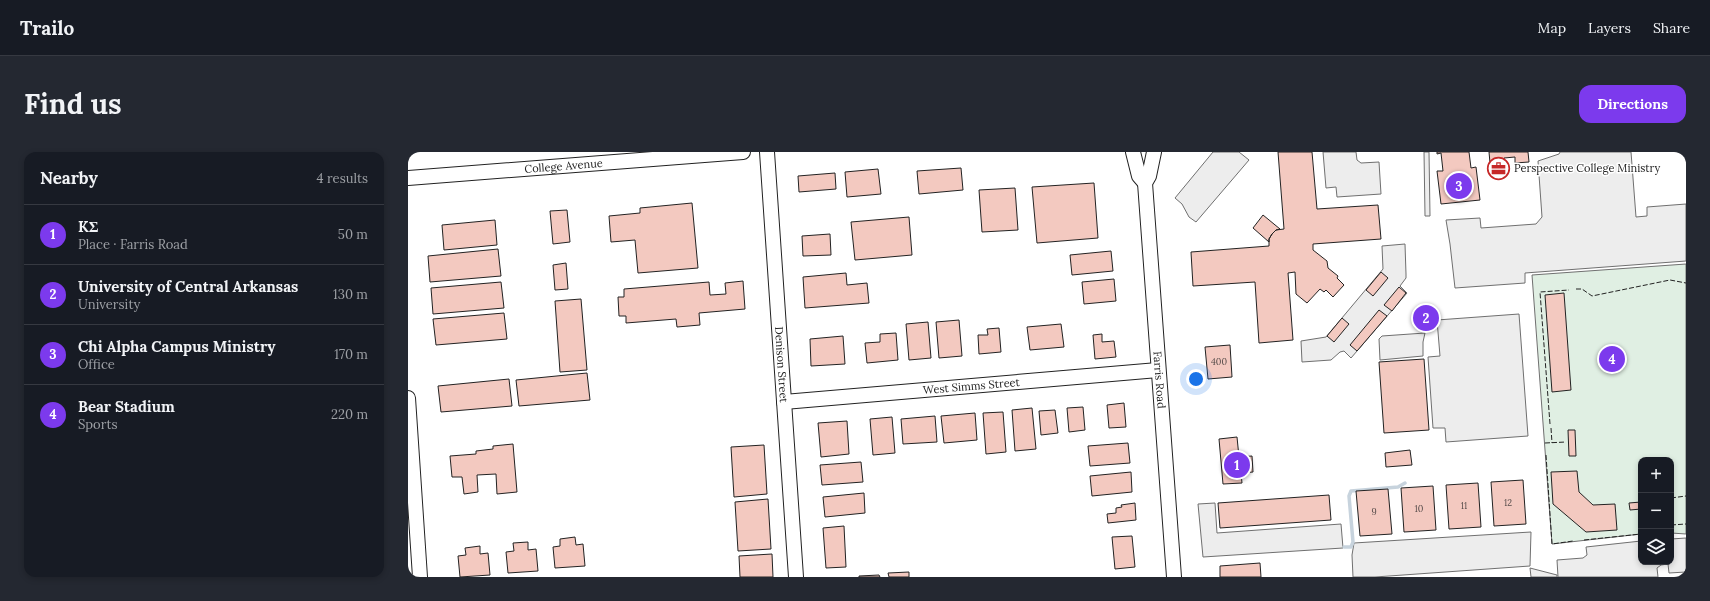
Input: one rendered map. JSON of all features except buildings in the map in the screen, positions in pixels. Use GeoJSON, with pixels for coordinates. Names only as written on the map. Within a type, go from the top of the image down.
{"type":"FeatureCollection","features":[{"type":"Feature","properties":{"kind":"street","name":"College Avenue"},"geometry":{"type":"LineString","coordinates":[[408,178],[743,152]]}},
{"type":"Feature","properties":{"kind":"street","name":"Denison Street"},"geometry":{"type":"LineString","coordinates":[[767,152],[796,577]]}},
{"type":"Feature","properties":{"kind":"street","name":"Farris Road"},"geometry":{"type":"LineString","coordinates":[[1132,152],[1139,176],[1145,183]]}},
{"type":"Feature","properties":{"kind":"street","name":"Farris Road"},"geometry":{"type":"LineString","coordinates":[[1154,152],[1149,176],[1145,183],[1174,577]]}},
{"type":"Feature","properties":{"kind":"street","name":"West Simms Street"},"geometry":{"type":"LineString","coordinates":[[784,402],[1158,370]]}},
{"type":"Feature","properties":{"kind":"street"},"geometry":{"type":"LineString","coordinates":[[408,398],[411,498],[420,577]]}},
{"type":"Feature","properties":{"kind":"green space"},"geometry":{"type":"Polygon","coordinates":[[[1686,264],[1686,534],[1674,533],[1674,457],[1638,457],[1638,534],[1552,544],[1532,275],[1686,264]]]}},
{"type":"Feature","properties":{"kind":"shaded area"},"geometry":{"type":"Polygon","coordinates":[[[1213,152],[1239,152],[1249,160],[1196,222],[1189,217],[1182,204],[1175,198],[1213,152]]]}},
{"type":"Feature","properties":{"kind":"shaded area"},"geometry":{"type":"Polygon","coordinates":[[[1323,152],[1356,152],[1357,160],[1361,163],[1379,162],[1381,194],[1337,197],[1336,187],[1326,188],[1323,152]]]}},
{"type":"Feature","properties":{"kind":"shaded area"},"geometry":{"type":"Polygon","coordinates":[[[1424,152],[1429,152],[1430,216],[1425,216],[1424,152]]]}},
{"type":"Feature","properties":{"kind":"shaded area"},"geometry":{"type":"Polygon","coordinates":[[[1560,152],[1631,152],[1636,217],[1647,216],[1647,207],[1686,204],[1686,261],[1525,273],[1525,283],[1455,288],[1446,220],[1480,218],[1481,228],[1536,224],[1542,217],[1538,161],[1559,154],[1560,152]]]}},
{"type":"Feature","properties":{"kind":"shaded area"},"geometry":{"type":"Polygon","coordinates":[[[1405,244],[1406,278],[1400,286],[1407,293],[1351,358],[1344,351],[1340,352],[1331,360],[1302,362],[1301,341],[1326,337],[1383,269],[1382,246],[1405,244]]]}},
{"type":"Feature","properties":{"kind":"shaded area"},"geometry":{"type":"Polygon","coordinates":[[[1519,314],[1528,436],[1446,442],[1445,428],[1433,428],[1428,357],[1440,356],[1437,320],[1519,314]]]}},
{"type":"Feature","properties":{"kind":"shaded area"},"geometry":{"type":"Polygon","coordinates":[[[1425,333],[1423,342],[1423,356],[1380,360],[1379,339],[1382,336],[1425,333]]]}},
{"type":"Feature","properties":{"kind":"shaded area"},"geometry":{"type":"Polygon","coordinates":[[[1215,503],[1217,533],[1341,524],[1343,548],[1203,557],[1198,504],[1215,503]]]}},
{"type":"Feature","properties":{"kind":"shaded area"},"geometry":{"type":"Polygon","coordinates":[[[1531,532],[1530,566],[1375,577],[1353,577],[1352,555],[1354,543],[1531,532]]]}},
{"type":"Feature","properties":{"kind":"shaded area"},"geometry":{"type":"Polygon","coordinates":[[[1686,538],[1686,572],[1669,573],[1668,565],[1674,565],[1674,539],[1686,538]]]}},
{"type":"Feature","properties":{"kind":"shaded area"},"geometry":{"type":"Polygon","coordinates":[[[1638,541],[1638,565],[1661,565],[1657,568],[1658,577],[1558,577],[1557,560],[1583,558],[1587,555],[1586,547],[1638,541]]]}},
{"type":"Feature","properties":{"kind":"shaded area"},"geometry":{"type":"Polygon","coordinates":[[[1530,568],[1557,575],[1557,577],[1531,577],[1530,568]]]}},
{"type":"Feature","properties":{"kind":"waterway"},"geometry":{"type":"LineString","coordinates":[[1344,547],[1351,547],[1353,542],[1349,496],[1351,491],[1398,487],[1405,483]]}},
{"type":"Feature","properties":{"kind":"fence"},"geometry":{"type":"LineString","coordinates":[[1576,289],[1582,289],[1592,296],[1670,280],[1686,283]]}},
{"type":"Feature","properties":{"kind":"fence"},"geometry":{"type":"LineString","coordinates":[[1550,424],[1540,292],[1569,290]]}},
{"type":"Feature","properties":{"kind":"fence"},"geometry":{"type":"LineString","coordinates":[[1551,428],[1552,443]]}},
{"type":"Feature","properties":{"kind":"fence"},"geometry":{"type":"LineString","coordinates":[[1545,443],[1566,442]]}},
{"type":"Feature","properties":{"kind":"fence"},"geometry":{"type":"LineString","coordinates":[[1546,455],[1552,544],[1573,541]]}},
{"type":"Feature","properties":{"kind":"fence"},"geometry":{"type":"LineString","coordinates":[[1674,498],[1686,496]]}},
{"type":"Feature","properties":{"kind":"fence"},"geometry":{"type":"LineString","coordinates":[[1674,525],[1686,524]]}},
{"type":"Feature","properties":{"kind":"fence"},"geometry":{"type":"LineString","coordinates":[[1584,540],[1638,534]]}},
{"type":"Feature","properties":{"kind":"place","name":"Perspective College Ministry"},"geometry":{"type":"Point","coordinates":[1498,168]}},
{"type":"Feature","properties":{"kind":"place","name":"Chi Alpha Campus Ministry"},"geometry":{"type":"Point","coordinates":[1459,186]}},
{"type":"Feature","properties":{"kind":"place","name":"University of Central Arkansas"},"geometry":{"type":"Point","coordinates":[1426,318]}},
{"type":"Feature","properties":{"kind":"place","name":"Bear Stadium"},"geometry":{"type":"Point","coordinates":[1612,359]}},
{"type":"Feature","properties":{"kind":"place","name":"KΣ"},"geometry":{"type":"Point","coordinates":[1237,465]}}]}
